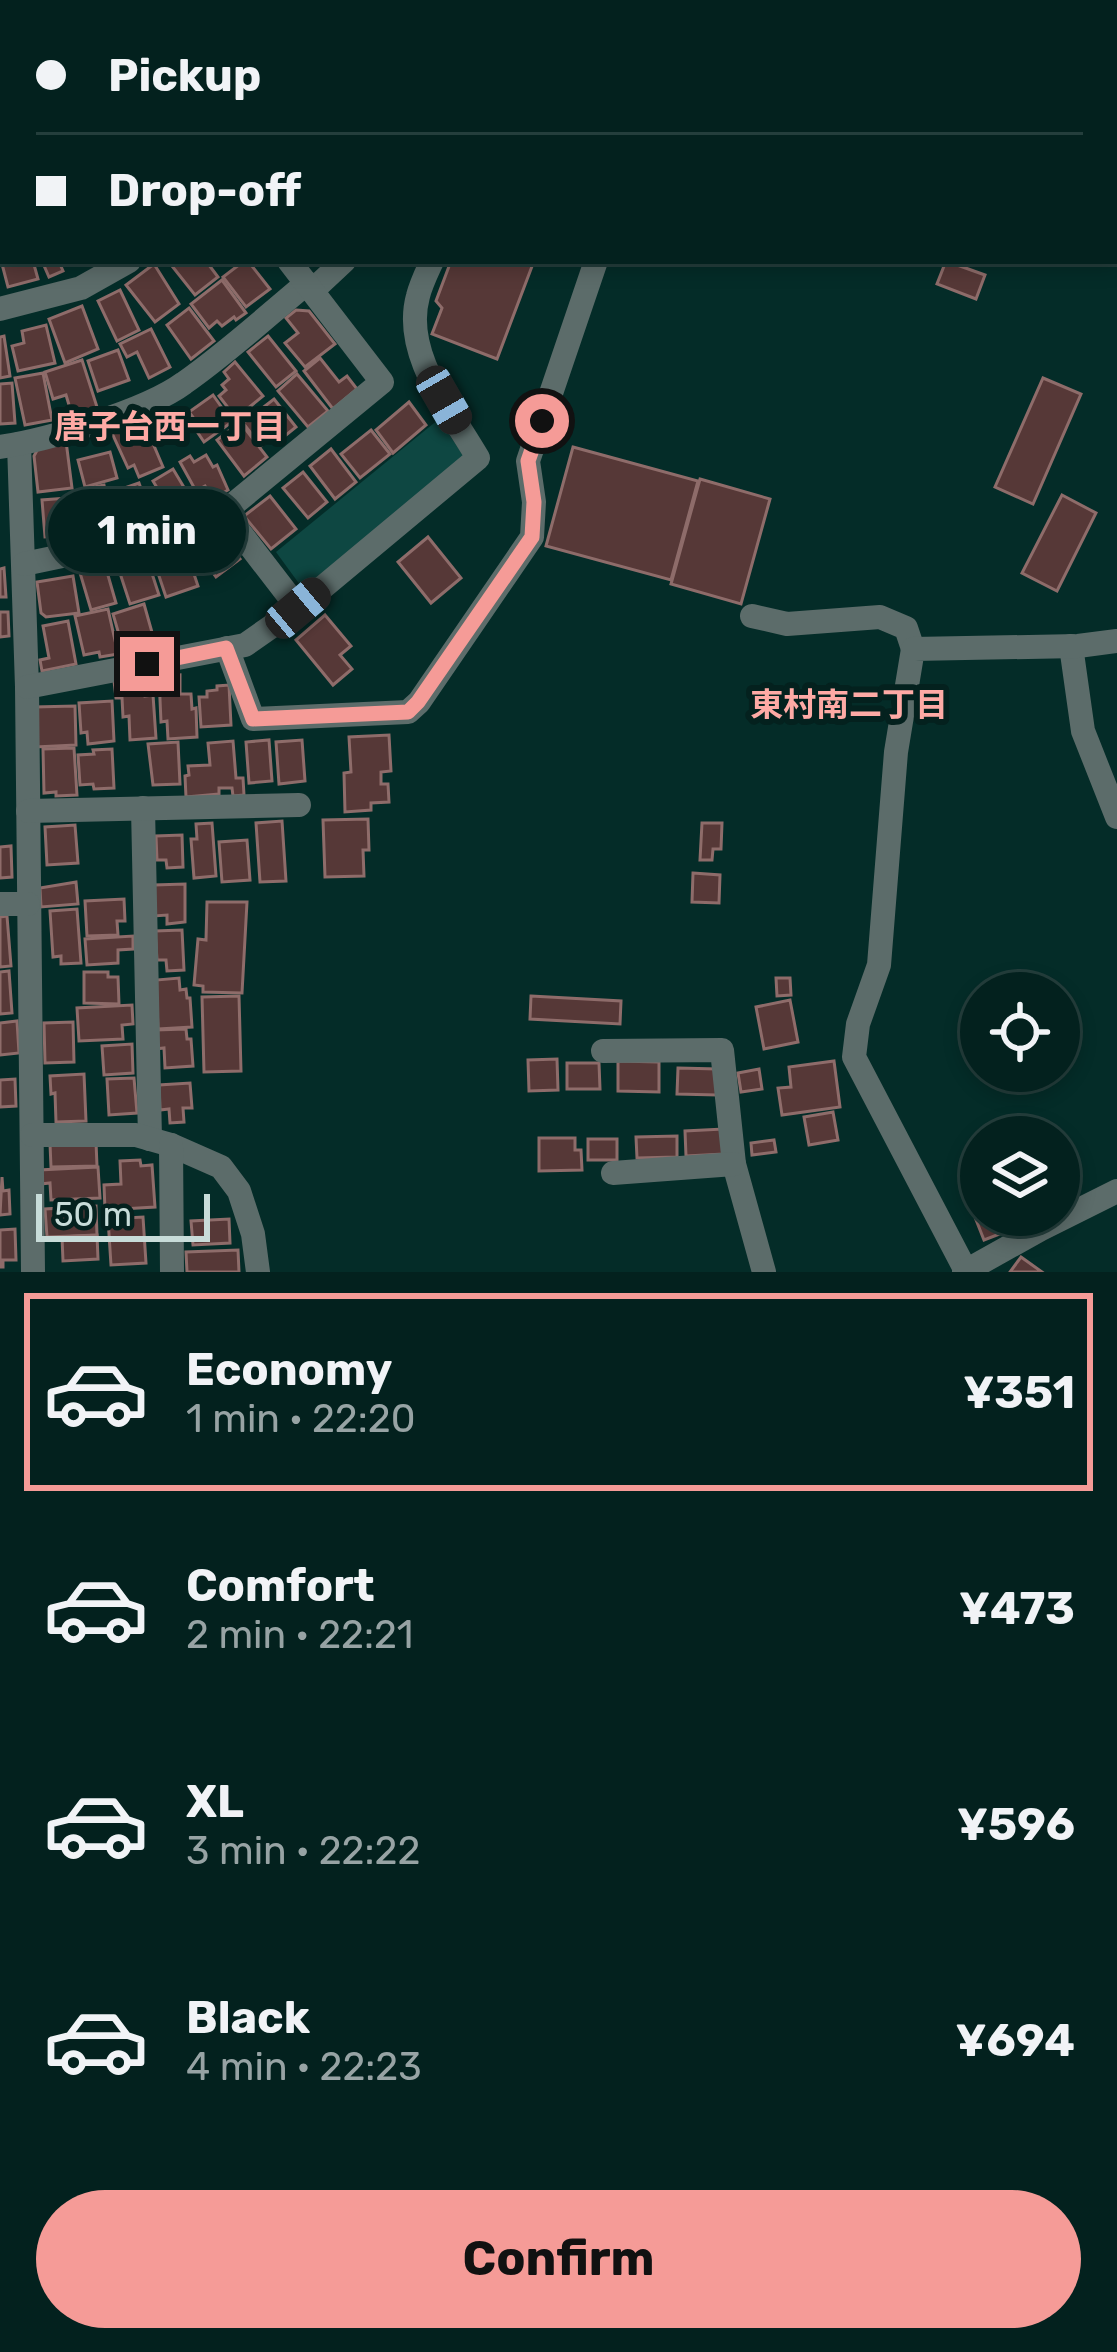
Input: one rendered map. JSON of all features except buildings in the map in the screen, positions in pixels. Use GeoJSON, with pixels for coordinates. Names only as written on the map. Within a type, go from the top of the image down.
{"type":"FeatureCollection","features":[{"type":"Feature","properties":{"kind":"street"},"geometry":{"type":"LineString","coordinates":[[0,309],[81,288],[124,264]]}},
{"type":"Feature","properties":{"kind":"street"},"geometry":{"type":"LineString","coordinates":[[24,564],[148,538],[224,512],[382,382],[292,264]]}},
{"type":"Feature","properties":{"kind":"street"},"geometry":{"type":"LineString","coordinates":[[33,1272],[24,564],[9,446],[129,411],[182,386],[340,264]]}},
{"type":"Feature","properties":{"kind":"street"},"geometry":{"type":"LineString","coordinates":[[27,687],[245,645],[298,608],[478,458],[417,344],[418,296],[431,264]]}},
{"type":"Feature","properties":{"kind":"street"},"geometry":{"type":"LineString","coordinates":[[226,648],[253,719],[408,712],[418,702],[532,537],[534,502],[528,461],[595,264]]}},
{"type":"Feature","properties":{"kind":"street"},"geometry":{"type":"LineString","coordinates":[[224,512],[298,608]]}},
{"type":"Feature","properties":{"kind":"street"},"geometry":{"type":"LineString","coordinates":[[752,616],[787,623],[880,617],[906,628],[913,650],[896,752],[879,965],[858,1024],[854,1057],[970,1271],[1117,1191]]}},
{"type":"Feature","properties":{"kind":"street"},"geometry":{"type":"LineString","coordinates":[[913,650],[1117,641]]}},
{"type":"Feature","properties":{"kind":"street"},"geometry":{"type":"LineString","coordinates":[[1071,646],[1083,731],[1117,817]]}},
{"type":"Feature","properties":{"kind":"street"},"geometry":{"type":"LineString","coordinates":[[28,811],[299,805]]}},
{"type":"Feature","properties":{"kind":"street"},"geometry":{"type":"LineString","coordinates":[[143,808],[160,1142],[172,1272]]}},
{"type":"Feature","properties":{"kind":"street"},"geometry":{"type":"LineString","coordinates":[[0,904],[28,904]]}},
{"type":"Feature","properties":{"kind":"street"},"geometry":{"type":"LineString","coordinates":[[603,1051],[722,1050],[734,1164],[764,1272]]}},
{"type":"Feature","properties":{"kind":"street"},"geometry":{"type":"LineString","coordinates":[[32,1135],[136,1135],[221,1167],[239,1192],[253,1234],[258,1272]]}},
{"type":"Feature","properties":{"kind":"street"},"geometry":{"type":"LineString","coordinates":[[613,1172],[734,1164]]}},
{"type":"Feature","properties":{"kind":"shaded area"},"geometry":{"type":"Polygon","coordinates":[[[439,419],[464,457],[303,589],[276,552],[439,419]]]}},
{"type":"Feature","properties":{"kind":"district","name":"唐子台西一丁目"},"geometry":{"type":"Point","coordinates":[170,426]}},
{"type":"Feature","properties":{"kind":"district","name":"東村南二丁目"},"geometry":{"type":"Point","coordinates":[849,704]}},
{"type":"Feature","properties":{"kind":"route"},"geometry":{"type":"LineString","coordinates":[[147,664],[226,648],[253,719],[408,712],[532,537],[534,502],[528,461],[542,421]]}}]}
